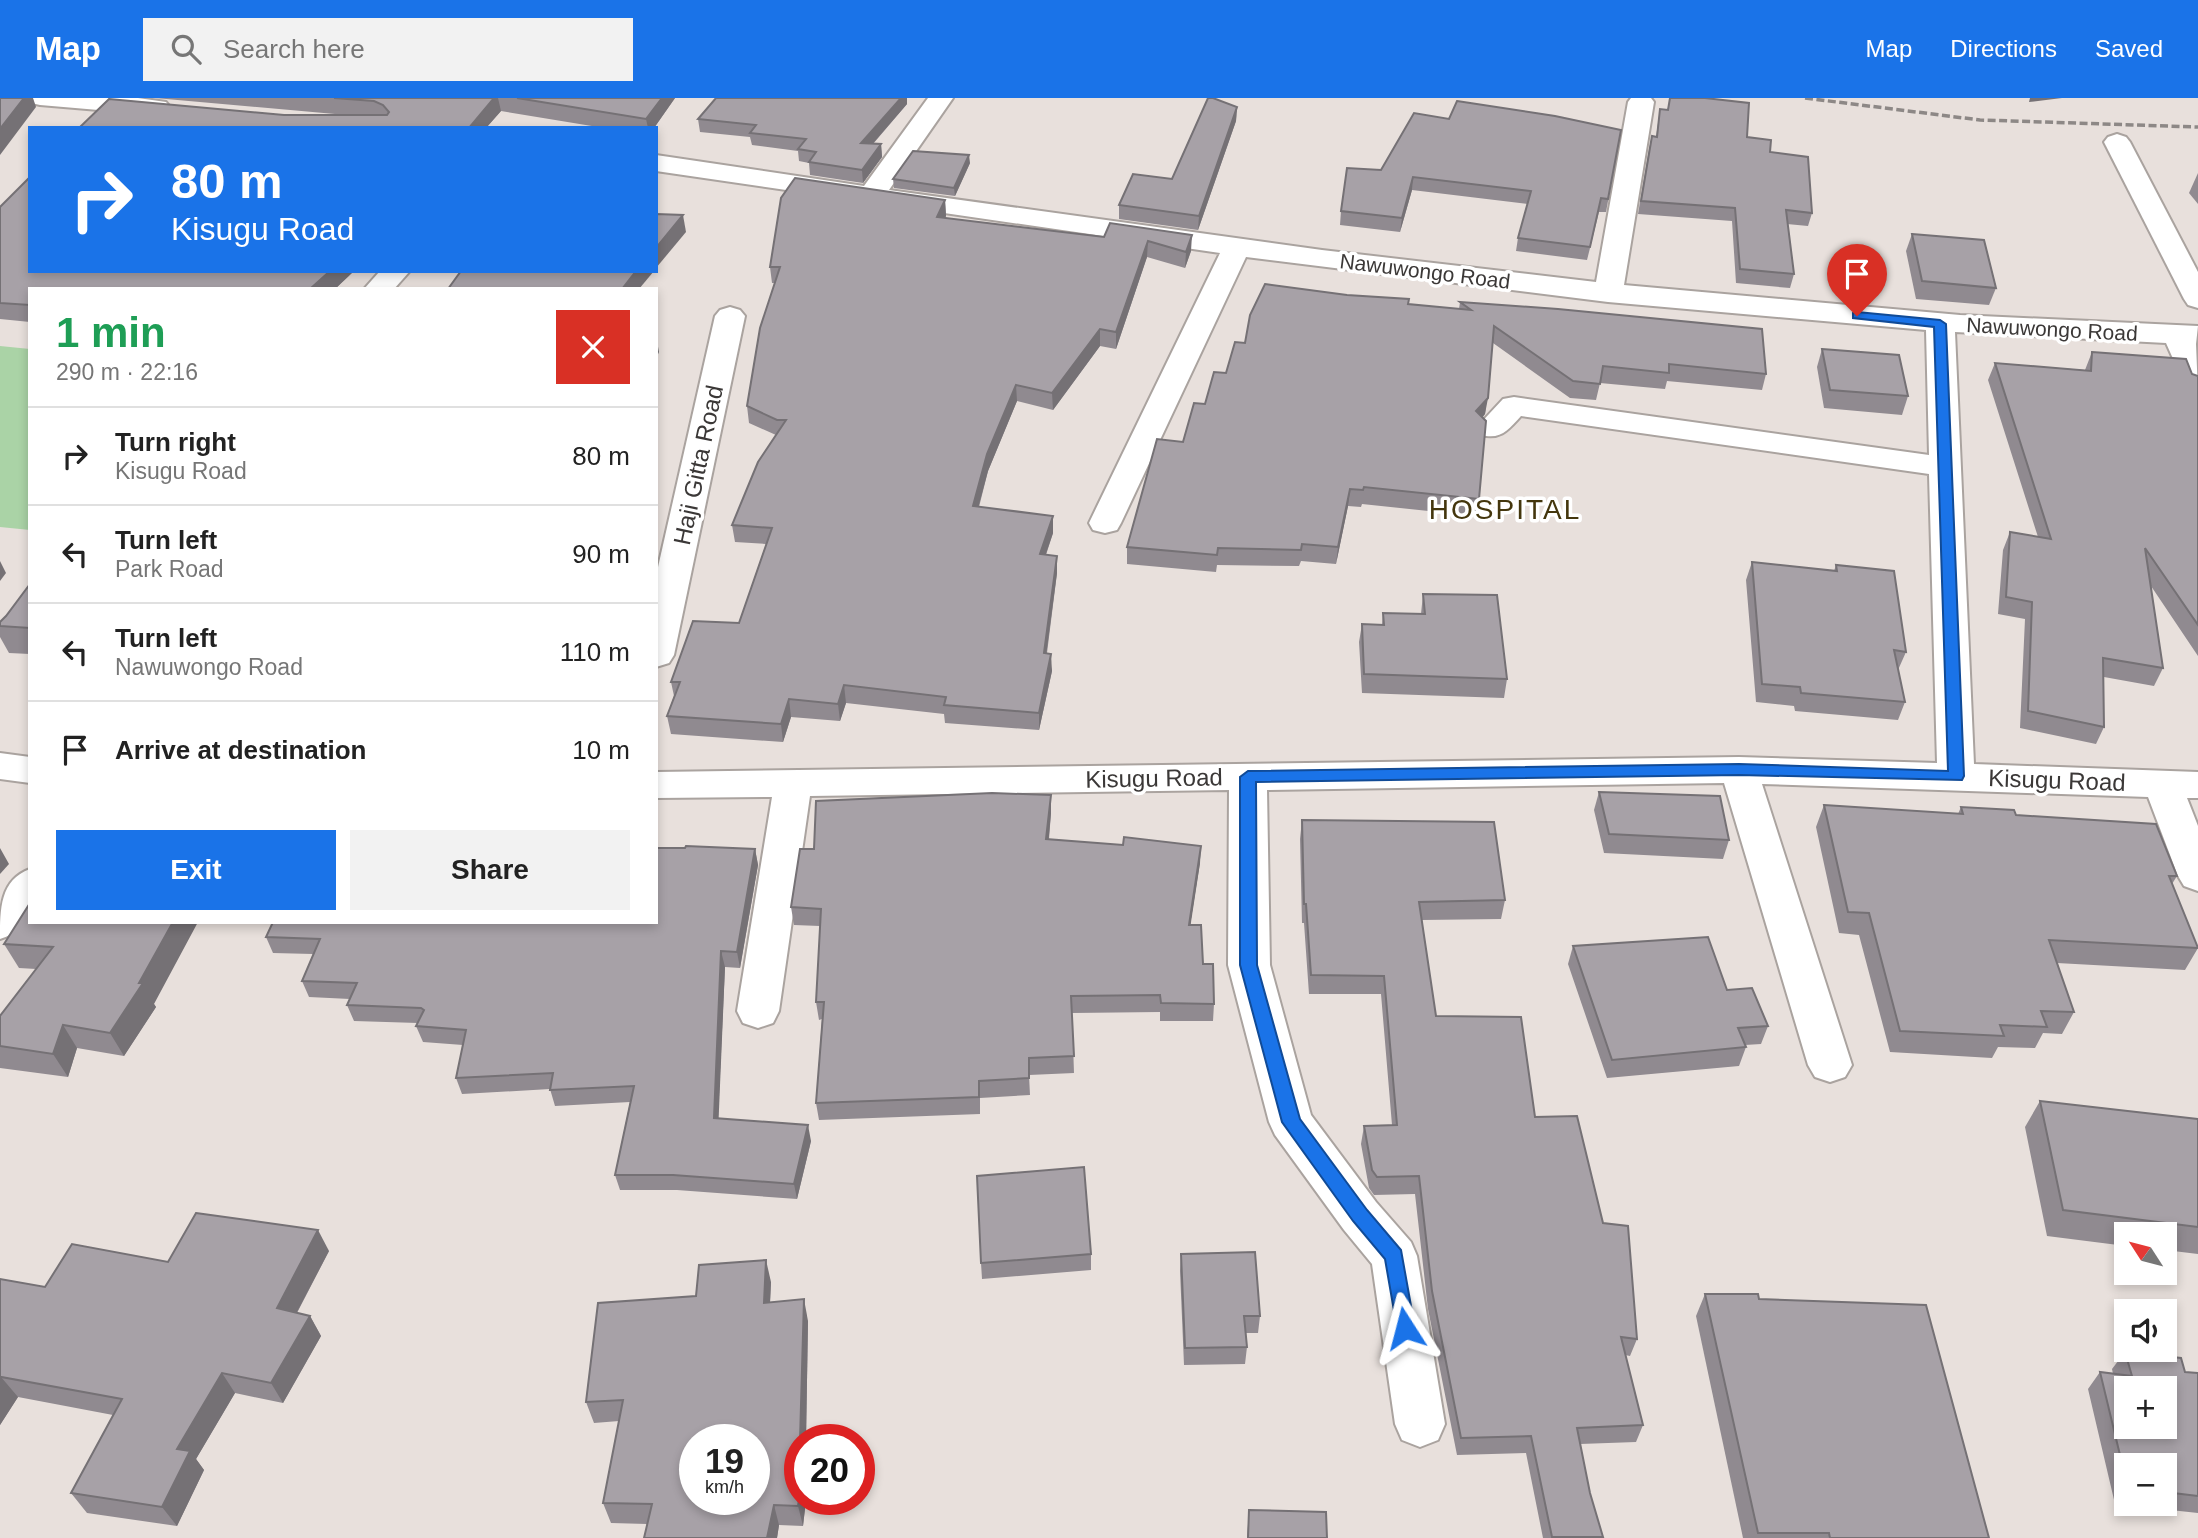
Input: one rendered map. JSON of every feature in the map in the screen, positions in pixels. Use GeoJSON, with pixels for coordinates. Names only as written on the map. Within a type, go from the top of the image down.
{"type":"FeatureCollection","features":[{"type":"Feature","properties":{"kind":"street"},"geometry":{"type":"LineString","coordinates":[[40,98],[175,109]]}},
{"type":"Feature","properties":{"kind":"street"},"geometry":{"type":"LineString","coordinates":[[871,196],[941,98]]}},
{"type":"Feature","properties":{"kind":"street"},"geometry":{"type":"LineString","coordinates":[[1608,293],[1641,102]]}},
{"type":"Feature","properties":{"kind":"street"},"geometry":{"type":"LineString","coordinates":[[2117,142],[2198,299]]}},
{"type":"Feature","properties":{"kind":"street","name":"Nawuwongo Road"},"geometry":{"type":"LineString","coordinates":[[658,163],[1236,248],[1608,293],[1940,324],[2187,335]]}},
{"type":"Feature","properties":{"kind":"street"},"geometry":{"type":"LineString","coordinates":[[1105,523],[1236,248]]}},
{"type":"Feature","properties":{"kind":"street"},"geometry":{"type":"LineString","coordinates":[[380,287],[394,273]]}},
{"type":"Feature","properties":{"kind":"street","name":"Haji Gitta Road"},"geometry":{"type":"LineString","coordinates":[[658,646],[730,316]]}},
{"type":"Feature","properties":{"kind":"street"},"geometry":{"type":"LineString","coordinates":[[1940,324],[1956,776]]}},
{"type":"Feature","properties":{"kind":"street"},"geometry":{"type":"LineString","coordinates":[[2187,335],[2198,384]]}},
{"type":"Feature","properties":{"kind":"street"},"geometry":{"type":"LineString","coordinates":[[1492,428],[1514,406],[1945,467]]}},
{"type":"Feature","properties":{"kind":"street"},"geometry":{"type":"LineString","coordinates":[[0,766],[28,770]]}},
{"type":"Feature","properties":{"kind":"street"},"geometry":{"type":"LineString","coordinates":[[1739,770],[1830,1065]]}},
{"type":"Feature","properties":{"kind":"street","name":"Kisugu Road"},"geometry":{"type":"LineString","coordinates":[[658,785],[1739,770],[2180,784]]}},
{"type":"Feature","properties":{"kind":"street"},"geometry":{"type":"LineString","coordinates":[[1248,777],[1249,965],[1292,1122],[1360,1216],[1394,1256],[1420,1424]]}},
{"type":"Feature","properties":{"kind":"street"},"geometry":{"type":"LineString","coordinates":[[758,1010],[793,782]]}},
{"type":"Feature","properties":{"kind":"street"},"geometry":{"type":"LineString","coordinates":[[2180,784],[2198,876]]}},
{"type":"Feature","properties":{"kind":"street"},"geometry":{"type":"LineString","coordinates":[[0,924],[28,887]]}},
{"type":"Feature","properties":{"kind":"green space"},"geometry":{"type":"Polygon","coordinates":[[[0,346],[28,349],[28,530],[0,527],[0,346]]]}},
{"type":"Feature","properties":{"kind":"building"},"geometry":{"type":"Polygon","coordinates":[[[0,98],[24,98],[0,129],[0,98]]]}},
{"type":"Feature","properties":{"kind":"building"},"geometry":{"type":"Polygon","coordinates":[[[334,98],[494,98],[471,126],[81,126],[109,99],[284,115],[387,115],[389,112],[383,105],[374,101],[334,98]]]}},
{"type":"Feature","properties":{"kind":"building"},"geometry":{"type":"Polygon","coordinates":[[[517,98],[662,98],[646,119],[517,98]]]}},
{"type":"Feature","properties":{"kind":"building"},"geometry":{"type":"Polygon","coordinates":[[[716,98],[901,98],[861,143],[881,144],[862,170],[809,162],[816,152],[798,149],[806,139],[750,133],[756,125],[698,119],[716,98]]]}},
{"type":"Feature","properties":{"kind":"building"},"geometry":{"type":"Polygon","coordinates":[[[1208,98],[1237,107],[1199,216],[1119,205],[1133,174],[1172,179],[1208,98]]]}},
{"type":"Feature","properties":{"kind":"building"},"geometry":{"type":"Polygon","coordinates":[[[1670,98],[1705,98],[1749,103],[1747,137],[1771,140],[1770,152],[1808,157],[1812,213],[1786,210],[1794,274],[1740,269],[1735,208],[1641,201],[1652,136],[1657,137],[1660,109],[1668,110],[1670,98]]]}},
{"type":"Feature","properties":{"kind":"building"},"geometry":{"type":"Polygon","coordinates":[[[1457,101],[1555,116],[1621,130],[1608,199],[1601,198],[1590,247],[1518,238],[1531,191],[1413,177],[1402,218],[1341,211],[1347,168],[1381,170],[1414,113],[1449,119],[1457,101]]]}},
{"type":"Feature","properties":{"kind":"building"},"geometry":{"type":"Polygon","coordinates":[[[913,151],[969,155],[954,188],[893,179],[913,151]]]}},
{"type":"Feature","properties":{"kind":"building"},"geometry":{"type":"Polygon","coordinates":[[[795,178],[945,200],[937,217],[1104,237],[1110,223],[1192,235],[1186,252],[1148,241],[1116,332],[1100,329],[1052,393],[1016,385],[987,454],[973,506],[1053,516],[1040,554],[1057,556],[1044,653],[1051,654],[1039,713],[944,705],[946,697],[844,685],[838,704],[789,699],[781,724],[667,716],[680,682],[671,682],[693,621],[739,623],[772,528],[732,525],[758,462],[786,420],[777,420],[747,406],[760,328],[780,267],[770,267],[781,198],[795,178]]]}},
{"type":"Feature","properties":{"kind":"building"},"geometry":{"type":"Polygon","coordinates":[[[28,179],[28,273],[328,273],[312,287],[28,287],[28,305],[0,303],[0,207],[28,179]]]}},
{"type":"Feature","properties":{"kind":"building"},"geometry":{"type":"Polygon","coordinates":[[[658,214],[683,215],[658,246],[658,214]]]}},
{"type":"Feature","properties":{"kind":"building"},"geometry":{"type":"Polygon","coordinates":[[[1912,234],[1984,240],[1996,288],[1922,281],[1912,234]]]}},
{"type":"Feature","properties":{"kind":"building"},"geometry":{"type":"Polygon","coordinates":[[[460,273],[634,273],[624,287],[449,287],[460,273]]]}},
{"type":"Feature","properties":{"kind":"building"},"geometry":{"type":"Polygon","coordinates":[[[1265,284],[1347,295],[1409,299],[1408,304],[1471,310],[1460,302],[1762,329],[1766,374],[1669,364],[1669,373],[1603,366],[1600,384],[1573,381],[1494,326],[1488,398],[1476,411],[1486,421],[1479,499],[1364,487],[1363,490],[1350,489],[1338,547],[1302,544],[1301,550],[1218,548],[1217,555],[1127,547],[1157,439],[1183,442],[1194,403],[1205,404],[1214,372],[1226,373],[1235,342],[1245,343],[1250,315],[1265,284]]]}},
{"type":"Feature","properties":{"kind":"building"},"geometry":{"type":"Polygon","coordinates":[[[1822,349],[1899,355],[1908,396],[1830,390],[1822,349]]]}},
{"type":"Feature","properties":{"kind":"building"},"geometry":{"type":"Polygon","coordinates":[[[2092,352],[2186,359],[2192,374],[2198,376],[2198,625],[2145,548],[2163,668],[2103,658],[2104,727],[2028,711],[2032,602],[2006,597],[2010,532],[2051,539],[1995,363],[2091,371],[2092,352]]]}},
{"type":"Feature","properties":{"kind":"building"},"geometry":{"type":"Polygon","coordinates":[[[1752,562],[1837,571],[1836,565],[1894,571],[1906,652],[1894,650],[1905,702],[1801,693],[1800,687],[1762,684],[1752,562]]]}},
{"type":"Feature","properties":{"kind":"building"},"geometry":{"type":"Polygon","coordinates":[[[28,587],[28,628],[0,626],[28,587]]]}},
{"type":"Feature","properties":{"kind":"building"},"geometry":{"type":"Polygon","coordinates":[[[1423,594],[1497,595],[1507,679],[1364,674],[1362,624],[1384,625],[1383,613],[1425,614],[1423,594]]]}},
{"type":"Feature","properties":{"kind":"building"},"geometry":{"type":"Polygon","coordinates":[[[1599,792],[1720,796],[1729,840],[1609,834],[1599,792]]]}},
{"type":"Feature","properties":{"kind":"building"},"geometry":{"type":"Polygon","coordinates":[[[992,793],[1051,795],[1046,839],[1123,845],[1124,837],[1201,846],[1189,925],[1201,925],[1203,964],[1213,964],[1214,1004],[1161,1003],[1160,995],[1071,996],[1074,1056],[1029,1058],[1029,1078],[979,1081],[979,1097],[816,1103],[824,1002],[816,1002],[821,909],[791,907],[800,849],[814,849],[816,801],[992,793]]]}},
{"type":"Feature","properties":{"kind":"building"},"geometry":{"type":"Polygon","coordinates":[[[1824,805],[1963,814],[1961,807],[2014,810],[2016,815],[2156,824],[2177,876],[2169,876],[2198,948],[2049,940],[2074,1012],[2041,1011],[2047,1027],[2000,1025],[2004,1036],[1900,1031],[1869,913],[1848,912],[1824,805]]]}},
{"type":"Feature","properties":{"kind":"building"},"geometry":{"type":"Polygon","coordinates":[[[1302,820],[1494,822],[1505,900],[1419,902],[1436,1016],[1521,1017],[1535,1117],[1577,1116],[1603,1223],[1628,1226],[1637,1339],[1621,1337],[1643,1425],[1577,1428],[1590,1493],[1603,1537],[1552,1537],[1531,1436],[1461,1438],[1432,1291],[1419,1176],[1377,1177],[1372,1170],[1364,1126],[1397,1125],[1384,976],[1311,975],[1304,904],[1302,820]]]}},
{"type":"Feature","properties":{"kind":"building"},"geometry":{"type":"Polygon","coordinates":[[[658,848],[755,849],[737,952],[721,951],[714,1118],[808,1125],[794,1184],[673,1175],[615,1175],[634,1086],[550,1090],[553,1073],[456,1078],[466,1030],[416,1026],[424,1010],[421,1008],[347,1005],[357,983],[302,981],[320,939],[266,937],[272,924],[658,924],[658,848]]]}},
{"type":"Feature","properties":{"kind":"building"},"geometry":{"type":"Polygon","coordinates":[[[28,906],[28,924],[172,924],[139,983],[143,983],[110,1033],[63,1025],[53,1054],[0,1046],[0,1016],[53,947],[4,944],[28,906]]]}},
{"type":"Feature","properties":{"kind":"building"},"geometry":{"type":"Polygon","coordinates":[[[1708,937],[1727,990],[1752,988],[1768,1026],[1738,1028],[1746,1047],[1612,1060],[1573,946],[1708,937]]]}},
{"type":"Feature","properties":{"kind":"building"},"geometry":{"type":"Polygon","coordinates":[[[2040,1101],[2198,1119],[2198,1227],[2177,1224],[2177,1222],[2063,1210],[2040,1101]]]}},
{"type":"Feature","properties":{"kind":"building"},"geometry":{"type":"Polygon","coordinates":[[[1084,1167],[1091,1254],[981,1263],[977,1176],[1084,1167]]]}},
{"type":"Feature","properties":{"kind":"building"},"geometry":{"type":"Polygon","coordinates":[[[196,1213],[318,1230],[277,1308],[310,1316],[271,1383],[222,1373],[177,1449],[190,1451],[162,1507],[71,1493],[122,1399],[1,1377],[0,1380],[0,1279],[45,1287],[72,1244],[168,1262],[196,1213]]]}},
{"type":"Feature","properties":{"kind":"building"},"geometry":{"type":"Polygon","coordinates":[[[1255,1252],[1260,1316],[1244,1316],[1247,1347],[1185,1348],[1181,1254],[1255,1252]]]}},
{"type":"Feature","properties":{"kind":"building"},"geometry":{"type":"Polygon","coordinates":[[[766,1260],[764,1303],[804,1299],[800,1424],[784,1424],[784,1505],[774,1505],[767,1538],[644,1538],[652,1504],[603,1503],[623,1400],[586,1402],[598,1303],[696,1296],[699,1265],[766,1260]]]}},
{"type":"Feature","properties":{"kind":"building"},"geometry":{"type":"Polygon","coordinates":[[[1705,1294],[1758,1294],[1759,1299],[1926,1305],[1989,1538],[1830,1538],[1829,1533],[1758,1533],[1705,1294]]]}},
{"type":"Feature","properties":{"kind":"building"},"geometry":{"type":"Polygon","coordinates":[[[2177,1358],[2181,1358],[2185,1372],[2198,1373],[2198,1496],[2177,1493],[2177,1453],[2120,1453],[2116,1439],[2177,1439],[2177,1376],[2132,1376],[2128,1362],[2177,1362],[2177,1358]]]}},
{"type":"Feature","properties":{"kind":"building"},"geometry":{"type":"Polygon","coordinates":[[[2100,1372],[2132,1376],[2114,1376],[2114,1430],[2100,1372]]]}},
{"type":"Feature","properties":{"kind":"building"},"geometry":{"type":"Polygon","coordinates":[[[1249,1510],[1326,1512],[1327,1538],[1248,1538],[1249,1510]]]}},
{"type":"Feature","properties":{"kind":"railway"},"geometry":{"type":"LineString","coordinates":[[1805,98],[1980,120],[2198,127]]}},
{"type":"Feature","properties":{"kind":"district","name":"HOSPITAL"},"geometry":{"type":"Point","coordinates":[1505,509]}},
{"type":"Feature","properties":{"kind":"route"},"geometry":{"type":"LineString","coordinates":[[1405,1328],[1394,1256],[1360,1216],[1292,1122],[1262,1019],[1249,965],[1248,777],[1739,770],[1956,776],[1940,324],[1857,316]]}}]}
